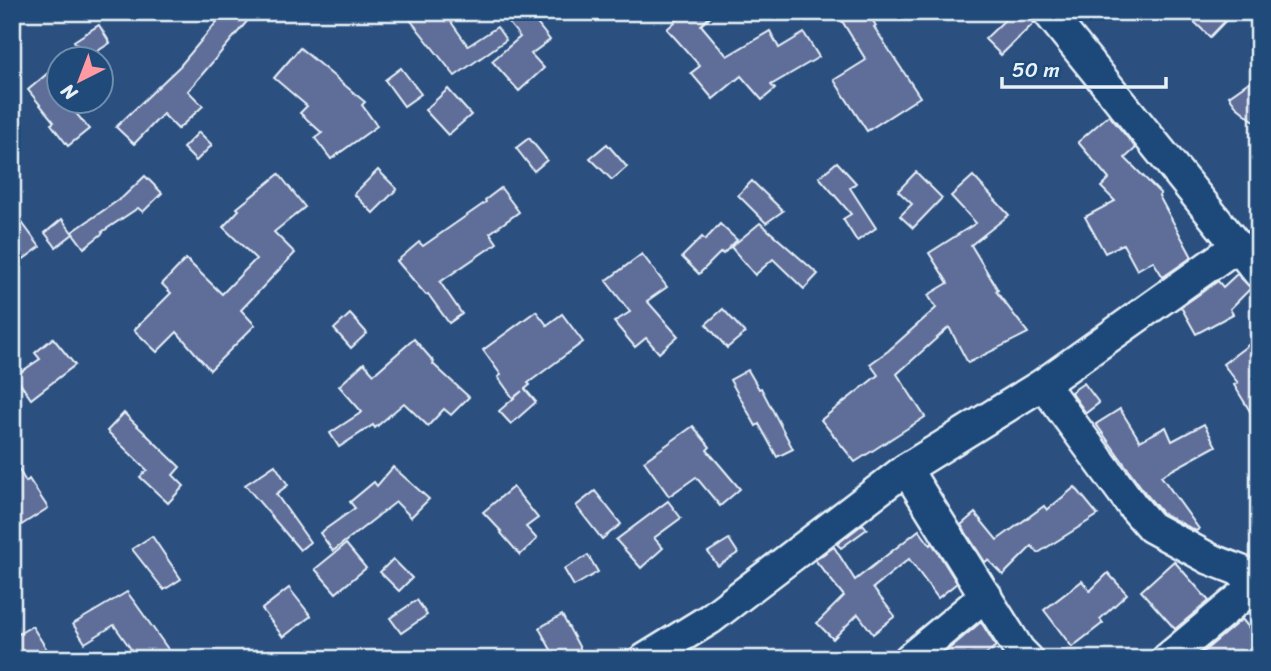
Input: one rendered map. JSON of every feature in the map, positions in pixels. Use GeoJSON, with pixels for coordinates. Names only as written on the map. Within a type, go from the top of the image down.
{"type":"FeatureCollection","features":[{"type":"Feature","properties":{"kind":"street"},"geometry":{"type":"LineString","coordinates":[[1048,12],[1259,273]]}},
{"type":"Feature","properties":{"kind":"street"},"geometry":{"type":"LineString","coordinates":[[658,656],[906,469],[1043,384],[1237,246]]}},
{"type":"Feature","properties":{"kind":"street"},"geometry":{"type":"LineString","coordinates":[[1043,384],[1151,527],[1210,559],[1259,580],[1167,659]]}},
{"type":"Feature","properties":{"kind":"street"},"geometry":{"type":"LineString","coordinates":[[906,469],[1019,650],[1028,659]]}},
{"type":"Feature","properties":{"kind":"street"},"geometry":{"type":"LineString","coordinates":[[909,659],[986,595]]}},
{"type":"Feature","properties":{"kind":"building"},"geometry":{"type":"Polygon","coordinates":[[[225,12],[255,12],[188,91],[203,106],[178,129],[163,114],[134,144],[116,127],[180,66],[225,12]]]}},
{"type":"Feature","properties":{"kind":"building"},"geometry":{"type":"Polygon","coordinates":[[[404,12],[444,12],[468,46],[497,27],[506,40],[455,76],[404,12]]]}},
{"type":"Feature","properties":{"kind":"building"},"geometry":{"type":"Polygon","coordinates":[[[500,12],[528,12],[550,40],[531,54],[544,68],[519,91],[492,61],[520,37],[500,12]]]}},
{"type":"Feature","properties":{"kind":"building"},"geometry":{"type":"Polygon","coordinates":[[[686,12],[715,12],[701,25],[727,56],[770,31],[779,48],[804,33],[819,57],[771,85],[775,89],[762,100],[741,76],[713,99],[691,73],[700,66],[667,29],[686,12]]]}},
{"type":"Feature","properties":{"kind":"building"},"geometry":{"type":"Polygon","coordinates":[[[856,12],[868,12],[876,26],[874,27],[920,97],[867,131],[834,80],[866,60],[842,21],[856,12]]]}},
{"type":"Feature","properties":{"kind":"building"},"geometry":{"type":"Polygon","coordinates":[[[1013,12],[1027,12],[1034,23],[1001,55],[985,39],[1013,12]]]}},
{"type":"Feature","properties":{"kind":"building"},"geometry":{"type":"Polygon","coordinates":[[[1184,12],[1234,12],[1210,37],[1184,12]]]}},
{"type":"Feature","properties":{"kind":"building"},"geometry":{"type":"Polygon","coordinates":[[[99,25],[110,43],[105,46],[77,46],[74,41],[99,25]]]}},
{"type":"Feature","properties":{"kind":"building"},"geometry":{"type":"Polygon","coordinates":[[[300,48],[365,102],[362,105],[377,126],[331,159],[315,138],[322,133],[300,113],[307,106],[274,78],[300,48]]]}},
{"type":"Feature","properties":{"kind":"building"},"geometry":{"type":"Polygon","coordinates":[[[401,68],[421,94],[404,106],[385,80],[401,68]]]}},
{"type":"Feature","properties":{"kind":"building"},"geometry":{"type":"Polygon","coordinates":[[[46,75],[46,112],[28,90],[46,75]]]}},
{"type":"Feature","properties":{"kind":"building"},"geometry":{"type":"Polygon","coordinates":[[[1259,75],[1259,125],[1238,108],[1229,96],[1259,75]]]}},
{"type":"Feature","properties":{"kind":"building"},"geometry":{"type":"Polygon","coordinates":[[[448,89],[471,115],[448,135],[425,110],[448,89]]]}},
{"type":"Feature","properties":{"kind":"building"},"geometry":{"type":"Polygon","coordinates":[[[1109,115],[1136,148],[1125,158],[1161,194],[1159,196],[1192,257],[1163,277],[1153,261],[1137,270],[1123,244],[1105,253],[1085,217],[1115,201],[1101,187],[1109,179],[1078,142],[1109,115]]]}},
{"type":"Feature","properties":{"kind":"building"},"geometry":{"type":"Polygon","coordinates":[[[49,116],[78,116],[89,129],[68,146],[51,124],[54,122],[49,116]]]}},
{"type":"Feature","properties":{"kind":"building"},"geometry":{"type":"Polygon","coordinates":[[[199,132],[212,145],[196,161],[183,148],[199,132]]]}},
{"type":"Feature","properties":{"kind":"building"},"geometry":{"type":"Polygon","coordinates":[[[529,138],[547,160],[534,171],[516,148],[529,138]]]}},
{"type":"Feature","properties":{"kind":"building"},"geometry":{"type":"Polygon","coordinates":[[[607,144],[627,167],[612,180],[590,158],[607,144]]]}},
{"type":"Feature","properties":{"kind":"building"},"geometry":{"type":"Polygon","coordinates":[[[837,162],[856,183],[850,188],[876,228],[857,241],[843,219],[851,214],[819,177],[837,162]]]}},
{"type":"Feature","properties":{"kind":"building"},"geometry":{"type":"Polygon","coordinates":[[[378,170],[397,189],[373,213],[354,194],[378,170]]]}},
{"type":"Feature","properties":{"kind":"building"},"geometry":{"type":"Polygon","coordinates":[[[916,172],[942,198],[913,228],[900,216],[912,204],[898,191],[916,172]]]}},
{"type":"Feature","properties":{"kind":"building"},"geometry":{"type":"Polygon","coordinates":[[[279,174],[305,207],[274,232],[295,253],[241,310],[255,325],[210,370],[177,332],[157,352],[134,330],[171,293],[162,284],[186,259],[222,294],[256,259],[223,227],[239,210],[237,208],[279,174]]]}},
{"type":"Feature","properties":{"kind":"building"},"geometry":{"type":"Polygon","coordinates":[[[145,176],[162,193],[143,212],[138,208],[102,232],[84,248],[72,232],[123,197],[145,176]]]}},
{"type":"Feature","properties":{"kind":"building"},"geometry":{"type":"Polygon","coordinates":[[[973,176],[1009,215],[971,245],[998,290],[996,291],[1028,333],[968,363],[949,327],[897,374],[925,417],[855,462],[821,420],[878,375],[870,364],[936,308],[928,295],[948,283],[929,253],[976,223],[951,196],[973,176]]]}},
{"type":"Feature","properties":{"kind":"building"},"geometry":{"type":"Polygon","coordinates":[[[752,181],[783,211],[766,223],[738,195],[752,181]]]}},
{"type":"Feature","properties":{"kind":"building"},"geometry":{"type":"Polygon","coordinates":[[[501,188],[519,212],[490,233],[497,243],[440,282],[462,314],[449,323],[428,294],[426,295],[397,261],[419,242],[423,246],[486,202],[485,200],[501,188]]]}},
{"type":"Feature","properties":{"kind":"building"},"geometry":{"type":"Polygon","coordinates":[[[12,209],[40,247],[21,261],[12,250],[12,209]]]}},
{"type":"Feature","properties":{"kind":"building"},"geometry":{"type":"Polygon","coordinates":[[[62,219],[73,234],[56,247],[45,233],[62,219]]]}},
{"type":"Feature","properties":{"kind":"building"},"geometry":{"type":"Polygon","coordinates":[[[760,223],[818,274],[804,289],[773,259],[755,275],[731,247],[760,223]]]}},
{"type":"Feature","properties":{"kind":"building"},"geometry":{"type":"Polygon","coordinates":[[[720,224],[737,240],[699,274],[682,257],[702,237],[705,240],[720,224]]]}},
{"type":"Feature","properties":{"kind":"building"},"geometry":{"type":"Polygon","coordinates":[[[642,254],[667,287],[647,301],[678,336],[659,353],[646,338],[635,347],[614,322],[630,312],[606,281],[642,254]]]}},
{"type":"Feature","properties":{"kind":"building"},"geometry":{"type":"Polygon","coordinates":[[[1237,274],[1251,288],[1230,309],[1233,314],[1196,334],[1181,307],[1218,281],[1223,287],[1237,274]]]}},
{"type":"Feature","properties":{"kind":"building"},"geometry":{"type":"Polygon","coordinates":[[[723,309],[745,333],[727,348],[706,324],[723,309]]]}},
{"type":"Feature","properties":{"kind":"building"},"geometry":{"type":"Polygon","coordinates":[[[536,311],[547,325],[562,314],[583,342],[528,383],[530,385],[525,389],[536,402],[511,424],[499,411],[522,391],[513,398],[483,350],[536,311]]]}},
{"type":"Feature","properties":{"kind":"building"},"geometry":{"type":"Polygon","coordinates":[[[350,314],[367,333],[351,348],[334,329],[350,314]]]}},
{"type":"Feature","properties":{"kind":"building"},"geometry":{"type":"Polygon","coordinates":[[[1259,337],[1259,426],[1234,385],[1238,383],[1223,364],[1259,337]]]}},
{"type":"Feature","properties":{"kind":"building"},"geometry":{"type":"Polygon","coordinates":[[[53,338],[75,365],[31,399],[15,376],[40,359],[35,353],[53,338]]]}},
{"type":"Feature","properties":{"kind":"building"},"geometry":{"type":"Polygon","coordinates":[[[414,339],[433,364],[469,397],[451,415],[444,409],[428,426],[404,403],[375,428],[373,425],[339,447],[330,433],[362,412],[339,386],[364,363],[374,374],[414,339]]]}},
{"type":"Feature","properties":{"kind":"building"},"geometry":{"type":"Polygon","coordinates":[[[748,370],[759,389],[761,388],[793,449],[777,457],[730,380],[748,370]]]}},
{"type":"Feature","properties":{"kind":"building"},"geometry":{"type":"Polygon","coordinates":[[[1084,383],[1099,403],[1086,413],[1071,392],[1084,383]]]}},
{"type":"Feature","properties":{"kind":"building"},"geometry":{"type":"Polygon","coordinates":[[[1120,409],[1140,441],[1166,427],[1172,441],[1204,424],[1216,446],[1161,476],[1199,529],[1196,531],[1162,513],[1096,424],[1120,409]]]}},
{"type":"Feature","properties":{"kind":"building"},"geometry":{"type":"Polygon","coordinates":[[[124,413],[180,467],[173,475],[184,486],[168,503],[140,477],[147,470],[107,431],[124,413]]]}},
{"type":"Feature","properties":{"kind":"building"},"geometry":{"type":"Polygon","coordinates":[[[693,426],[710,447],[707,450],[740,489],[720,506],[696,477],[669,496],[644,461],[693,426]]]}},
{"type":"Feature","properties":{"kind":"building"},"geometry":{"type":"Polygon","coordinates":[[[12,458],[26,482],[29,479],[48,508],[12,531],[12,458]]]}},
{"type":"Feature","properties":{"kind":"building"},"geometry":{"type":"Polygon","coordinates":[[[275,465],[288,485],[276,494],[310,542],[300,550],[245,485],[275,465]]]}},
{"type":"Feature","properties":{"kind":"building"},"geometry":{"type":"Polygon","coordinates":[[[393,467],[429,499],[411,517],[396,502],[333,551],[320,533],[355,508],[350,502],[374,482],[377,486],[393,467]]]}},
{"type":"Feature","properties":{"kind":"building"},"geometry":{"type":"Polygon","coordinates":[[[513,487],[538,518],[526,527],[537,539],[520,555],[483,512],[513,487]]]}},
{"type":"Feature","properties":{"kind":"building"},"geometry":{"type":"Polygon","coordinates":[[[1075,487],[1098,515],[1038,553],[1032,546],[1003,575],[988,560],[985,562],[961,525],[975,513],[997,540],[1044,506],[1047,510],[1075,487]]]}},
{"type":"Feature","properties":{"kind":"building"},"geometry":{"type":"Polygon","coordinates":[[[595,491],[621,524],[602,539],[576,506],[595,491]]]}},
{"type":"Feature","properties":{"kind":"building"},"geometry":{"type":"Polygon","coordinates":[[[668,501],[681,518],[654,538],[663,548],[641,568],[616,540],[668,501]]]}},
{"type":"Feature","properties":{"kind":"building"},"geometry":{"type":"Polygon","coordinates":[[[863,524],[867,529],[841,548],[837,544],[863,524]]]}},
{"type":"Feature","properties":{"kind":"building"},"geometry":{"type":"Polygon","coordinates":[[[919,530],[930,545],[932,543],[957,583],[938,598],[909,559],[873,588],[895,616],[873,634],[858,614],[833,639],[817,623],[844,596],[815,560],[834,547],[855,580],[919,530]]]}},
{"type":"Feature","properties":{"kind":"building"},"geometry":{"type":"Polygon","coordinates":[[[152,536],[181,579],[164,590],[132,549],[152,536]]]}},
{"type":"Feature","properties":{"kind":"building"},"geometry":{"type":"Polygon","coordinates":[[[729,539],[738,553],[718,566],[708,552],[729,539]]]}},
{"type":"Feature","properties":{"kind":"building"},"geometry":{"type":"Polygon","coordinates":[[[346,544],[366,568],[336,593],[315,569],[346,544]]]}},
{"type":"Feature","properties":{"kind":"building"},"geometry":{"type":"Polygon","coordinates":[[[588,555],[598,572],[574,586],[564,569],[588,555]]]}},
{"type":"Feature","properties":{"kind":"building"},"geometry":{"type":"Polygon","coordinates":[[[393,559],[412,578],[399,591],[380,572],[393,559]]]}},
{"type":"Feature","properties":{"kind":"building"},"geometry":{"type":"Polygon","coordinates":[[[1174,561],[1209,601],[1175,629],[1141,591],[1174,561]]]}},
{"type":"Feature","properties":{"kind":"building"},"geometry":{"type":"Polygon","coordinates":[[[1108,573],[1127,594],[1100,619],[1103,623],[1072,647],[1044,610],[1082,581],[1090,591],[1108,573]]]}},
{"type":"Feature","properties":{"kind":"building"},"geometry":{"type":"Polygon","coordinates":[[[289,588],[311,616],[283,637],[262,609],[289,588]]]}},
{"type":"Feature","properties":{"kind":"building"},"geometry":{"type":"Polygon","coordinates":[[[127,592],[175,659],[138,659],[114,625],[85,643],[73,624],[127,592]]]}},
{"type":"Feature","properties":{"kind":"building"},"geometry":{"type":"Polygon","coordinates":[[[417,600],[427,615],[401,633],[390,618],[417,600]]]}},
{"type":"Feature","properties":{"kind":"building"},"geometry":{"type":"Polygon","coordinates":[[[562,615],[582,652],[569,659],[556,659],[539,628],[562,615]]]}},
{"type":"Feature","properties":{"kind":"building"},"geometry":{"type":"Polygon","coordinates":[[[1242,619],[1259,640],[1259,659],[1195,659],[1242,619]]]}},
{"type":"Feature","properties":{"kind":"building"},"geometry":{"type":"Polygon","coordinates":[[[981,622],[996,646],[980,659],[937,659],[981,622]]]}},
{"type":"Feature","properties":{"kind":"building"},"geometry":{"type":"Polygon","coordinates":[[[32,626],[53,659],[12,659],[12,638],[32,626]]]}}]}
